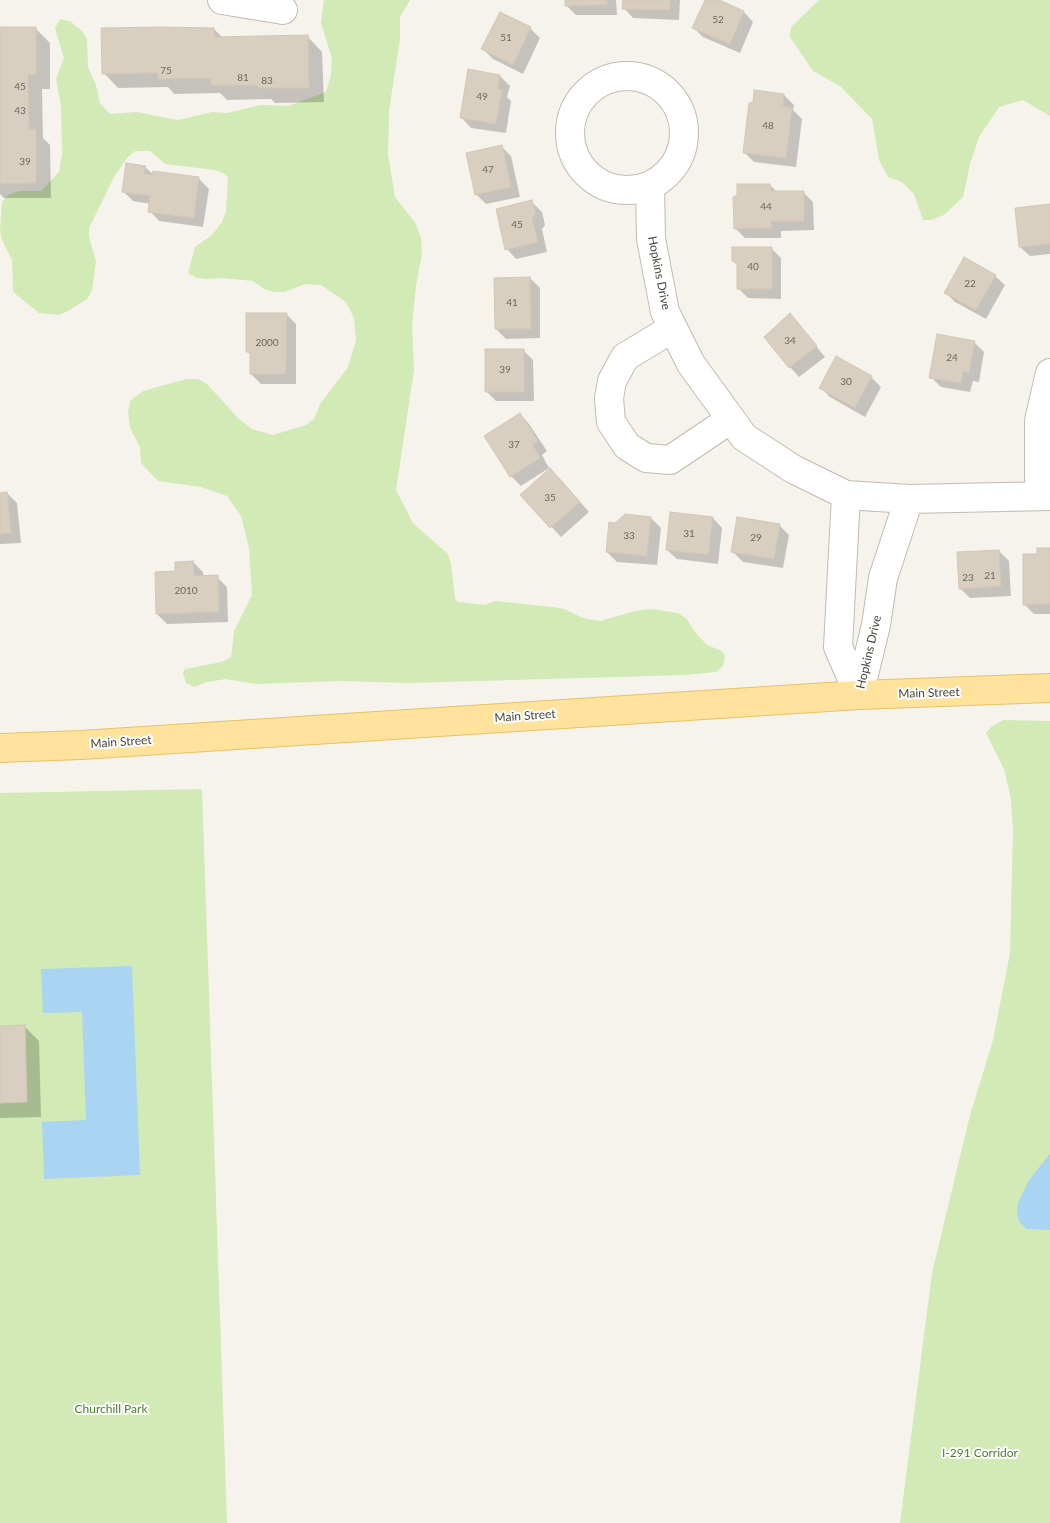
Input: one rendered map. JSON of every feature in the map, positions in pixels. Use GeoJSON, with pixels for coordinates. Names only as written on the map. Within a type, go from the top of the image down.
{"type":"FeatureCollection","features":[{"type":"Feature","properties":{"kind":"main road","name":"Main Street"},"geometry":{"type":"LineString","coordinates":[[0,748],[81,745],[859,695],[1050,688]]}},
{"type":"Feature","properties":{"kind":"street"},"geometry":{"type":"LineString","coordinates":[[222,0],[283,10]]}},
{"type":"Feature","properties":{"kind":"street"},"geometry":{"type":"LineString","coordinates":[[619,76],[638,76],[655,82],[670,94],[680,109],[685,127],[684,145],[677,162],[665,176],[650,186],[630,191],[611,189],[593,180],[580,166],[571,148],[570,128],[575,109],[586,93],[602,81],[619,76]]}},
{"type":"Feature","properties":{"kind":"street","name":"Hopkins Drive"},"geometry":{"type":"LineString","coordinates":[[650,186],[651,239],[665,312],[691,364],[744,436],[793,469],[846,496],[909,499],[1044,496],[1038,421],[1050,373]]}},
{"type":"Feature","properties":{"kind":"street"},"geometry":{"type":"LineString","coordinates":[[674,328],[625,356],[612,381],[609,398],[611,422],[627,446],[646,458],[670,460],[731,419]]}},
{"type":"Feature","properties":{"kind":"street","name":"Hopkins Drive"},"geometry":{"type":"LineString","coordinates":[[846,496],[838,647],[859,695]]}},
{"type":"Feature","properties":{"kind":"street","name":"Hopkins Drive"},"geometry":{"type":"LineString","coordinates":[[859,695],[876,625],[883,578],[909,499]]}},
{"type":"Feature","properties":{"kind":"green space"},"geometry":{"type":"Polygon","coordinates":[[[324,0],[410,0],[400,17],[400,39],[389,111],[388,154],[395,197],[416,224],[421,238],[422,254],[412,325],[414,370],[396,490],[413,523],[448,554],[455,599],[458,602],[485,605],[495,601],[552,607],[564,609],[583,618],[600,621],[635,611],[652,609],[678,613],[687,619],[694,631],[707,645],[722,651],[725,656],[723,666],[716,672],[685,675],[409,683],[340,681],[256,684],[226,679],[207,682],[194,687],[186,683],[183,673],[185,669],[222,662],[231,657],[234,631],[252,595],[249,548],[241,516],[227,496],[201,487],[158,481],[141,463],[140,447],[130,428],[128,412],[130,401],[143,391],[186,379],[198,379],[207,384],[239,419],[252,429],[273,435],[306,425],[314,419],[320,404],[348,367],[356,340],[354,318],[346,302],[321,285],[306,284],[284,292],[274,292],[264,289],[253,281],[197,278],[188,273],[195,247],[212,235],[222,222],[226,211],[228,178],[225,174],[215,170],[165,164],[150,151],[135,151],[127,158],[114,177],[89,228],[89,237],[96,261],[92,291],[87,299],[59,315],[39,313],[13,292],[12,260],[2,240],[0,231],[2,202],[8,195],[19,191],[41,191],[59,172],[62,154],[61,106],[56,79],[64,58],[55,28],[60,19],[70,21],[82,31],[87,39],[88,67],[96,85],[100,103],[110,114],[136,112],[178,120],[212,112],[227,113],[261,105],[288,106],[326,92],[331,75],[332,59],[321,23],[324,0]]]}},
{"type":"Feature","properties":{"kind":"green space"},"geometry":{"type":"Polygon","coordinates":[[[819,0],[1050,0],[1050,116],[1023,100],[999,107],[979,137],[970,164],[963,197],[944,215],[931,220],[923,220],[914,194],[902,182],[888,177],[879,160],[872,119],[840,86],[813,71],[790,37],[791,27],[819,0]]]}},
{"type":"Feature","properties":{"kind":"green space","name":"I-291 Corridor"},"geometry":{"type":"Polygon","coordinates":[[[1003,720],[1050,721],[1050,1523],[900,1523],[932,1273],[970,1115],[993,1040],[1010,953],[1013,831],[1011,799],[1004,769],[986,733],[991,727],[1003,720]]]}},
{"type":"Feature","properties":{"kind":"green space","name":"Churchill Park"},"geometry":{"type":"Polygon","coordinates":[[[202,789],[227,1523],[0,1523],[0,793],[202,789]]]}},
{"type":"Feature","properties":{"kind":"water"},"geometry":{"type":"Polygon","coordinates":[[[132,966],[140,1175],[44,1179],[42,1122],[86,1120],[82,1012],[43,1013],[41,969],[132,966]]]}},
{"type":"Feature","properties":{"kind":"water"},"geometry":{"type":"Polygon","coordinates":[[[1050,1154],[1050,1230],[1027,1229],[1019,1222],[1018,1203],[1029,1180],[1050,1154]]]}},
{"type":"Feature","properties":{"kind":"building"},"geometry":{"type":"Polygon","coordinates":[[[565,0],[607,0],[607,5],[565,6],[565,0]]]}},
{"type":"Feature","properties":{"kind":"building"},"geometry":{"type":"Polygon","coordinates":[[[623,0],[670,0],[670,10],[622,9],[623,0]]]}},
{"type":"Feature","properties":{"kind":"building"},"geometry":{"type":"Polygon","coordinates":[[[705,0],[719,0],[744,11],[730,44],[692,28],[705,0]]]}},
{"type":"Feature","properties":{"kind":"building"},"geometry":{"type":"Polygon","coordinates":[[[500,12],[531,27],[513,65],[481,49],[500,12]]]}},
{"type":"Feature","properties":{"kind":"building"},"geometry":{"type":"Polygon","coordinates":[[[0,27],[36,27],[36,75],[28,75],[29,129],[36,129],[36,183],[0,184],[0,27]]]}},
{"type":"Feature","properties":{"kind":"building"},"geometry":{"type":"Polygon","coordinates":[[[101,28],[214,28],[214,37],[308,35],[309,88],[259,88],[256,85],[211,85],[211,78],[158,79],[158,73],[102,74],[101,28]]]}},
{"type":"Feature","properties":{"kind":"building"},"geometry":{"type":"Polygon","coordinates":[[[468,69],[500,75],[498,89],[502,90],[496,124],[460,118],[468,69]]]}},
{"type":"Feature","properties":{"kind":"building"},"geometry":{"type":"Polygon","coordinates":[[[754,90],[784,94],[783,106],[792,108],[786,158],[743,153],[749,103],[753,102],[754,90]]]}},
{"type":"Feature","properties":{"kind":"building"},"geometry":{"type":"Polygon","coordinates":[[[502,145],[511,187],[475,195],[466,153],[502,145]]]}},
{"type":"Feature","properties":{"kind":"building"},"geometry":{"type":"Polygon","coordinates":[[[126,163],[146,166],[144,174],[152,175],[153,171],[199,177],[194,218],[148,212],[150,196],[122,192],[126,163]]]}},
{"type":"Feature","properties":{"kind":"building"},"geometry":{"type":"Polygon","coordinates":[[[737,184],[770,184],[771,191],[804,191],[804,221],[771,221],[772,228],[734,229],[733,197],[737,195],[737,184]]]}},
{"type":"Feature","properties":{"kind":"building"},"geometry":{"type":"Polygon","coordinates":[[[532,200],[536,214],[532,218],[538,242],[505,250],[496,209],[532,200]]]}},
{"type":"Feature","properties":{"kind":"building"},"geometry":{"type":"Polygon","coordinates":[[[1050,204],[1050,244],[1019,247],[1015,208],[1050,204]]]}},
{"type":"Feature","properties":{"kind":"building"},"geometry":{"type":"Polygon","coordinates":[[[732,247],[772,247],[772,289],[737,289],[737,263],[732,261],[732,247]]]}},
{"type":"Feature","properties":{"kind":"building"},"geometry":{"type":"Polygon","coordinates":[[[964,257],[996,275],[976,310],[944,293],[964,257]]]}},
{"type":"Feature","properties":{"kind":"building"},"geometry":{"type":"Polygon","coordinates":[[[530,277],[531,329],[495,329],[494,278],[530,277]]]}},
{"type":"Feature","properties":{"kind":"building"},"geometry":{"type":"Polygon","coordinates":[[[246,313],[287,313],[286,374],[250,374],[250,352],[246,352],[246,313]]]}},
{"type":"Feature","properties":{"kind":"building"},"geometry":{"type":"Polygon","coordinates":[[[790,313],[817,346],[789,368],[764,337],[790,313]]]}},
{"type":"Feature","properties":{"kind":"building"},"geometry":{"type":"Polygon","coordinates":[[[937,334],[975,341],[969,373],[963,371],[961,383],[929,378],[937,334]]]}},
{"type":"Feature","properties":{"kind":"building"},"geometry":{"type":"Polygon","coordinates":[[[485,349],[524,349],[524,392],[485,392],[485,349]]]}},
{"type":"Feature","properties":{"kind":"building"},"geometry":{"type":"Polygon","coordinates":[[[836,356],[872,376],[855,408],[819,388],[836,356]]]}},
{"type":"Feature","properties":{"kind":"building"},"geometry":{"type":"Polygon","coordinates":[[[520,413],[538,441],[533,445],[540,458],[510,477],[484,436],[520,413]]]}},
{"type":"Feature","properties":{"kind":"building"},"geometry":{"type":"Polygon","coordinates":[[[550,468],[580,502],[550,528],[520,495],[550,468]]]}},
{"type":"Feature","properties":{"kind":"building"},"geometry":{"type":"Polygon","coordinates":[[[7,492],[11,533],[0,534],[0,493],[7,492]]]}},
{"type":"Feature","properties":{"kind":"building"},"geometry":{"type":"Polygon","coordinates":[[[670,512],[713,517],[708,555],[666,550],[670,512]]]}},
{"type":"Feature","properties":{"kind":"building"},"geometry":{"type":"Polygon","coordinates":[[[625,514],[651,517],[647,556],[606,552],[609,522],[615,523],[625,514]]]}},
{"type":"Feature","properties":{"kind":"building"},"geometry":{"type":"Polygon","coordinates":[[[737,517],[780,524],[774,559],[731,552],[737,517]]]}},
{"type":"Feature","properties":{"kind":"building"},"geometry":{"type":"Polygon","coordinates":[[[1037,548],[1050,548],[1050,604],[1023,605],[1023,554],[1037,554],[1037,548]]]}},
{"type":"Feature","properties":{"kind":"building"},"geometry":{"type":"Polygon","coordinates":[[[999,550],[1001,586],[959,589],[957,552],[999,550]]]}},
{"type":"Feature","properties":{"kind":"building"},"geometry":{"type":"Polygon","coordinates":[[[193,561],[194,576],[218,575],[219,612],[156,614],[155,572],[175,571],[175,562],[193,561]]]}},
{"type":"Feature","properties":{"kind":"building"},"geometry":{"type":"Polygon","coordinates":[[[25,1025],[27,1102],[0,1103],[0,1026],[25,1025]]]}}]}
